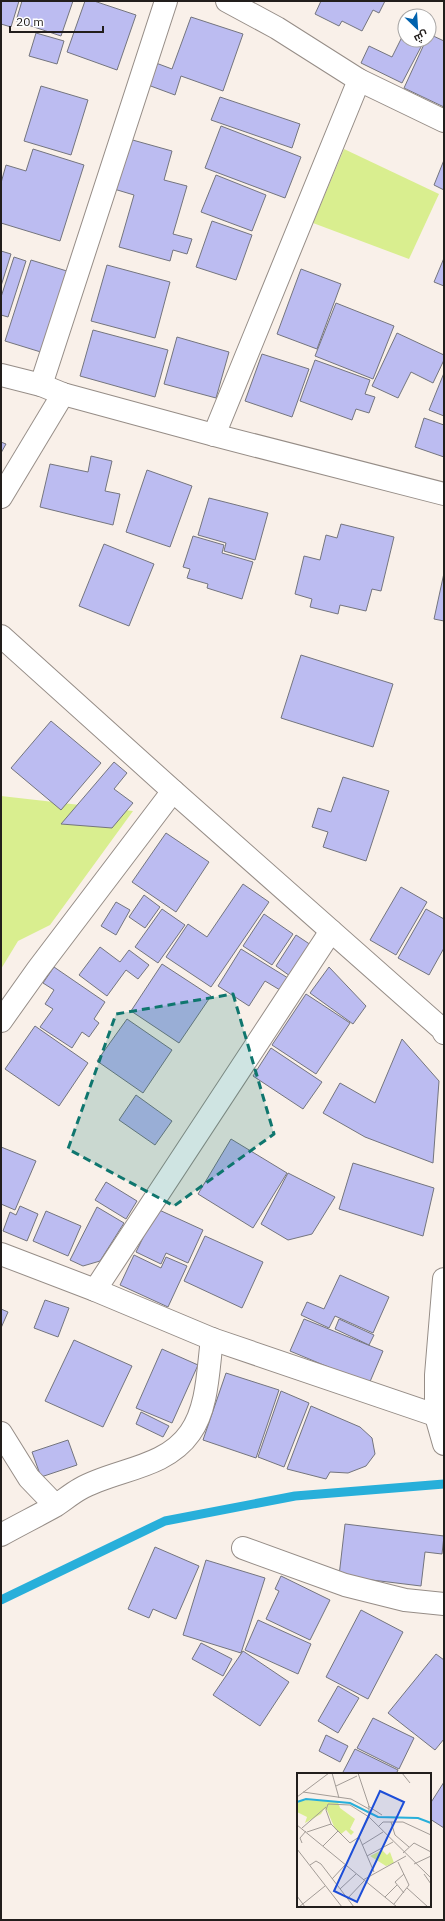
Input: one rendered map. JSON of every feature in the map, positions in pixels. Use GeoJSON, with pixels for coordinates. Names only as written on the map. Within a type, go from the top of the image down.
{"type":"FeatureCollection","features":[{"type":"Feature","properties":{"kind":"street"},"geometry":{"type":"LineString","coordinates":[[41,385],[166,1]]}},
{"type":"Feature","properties":{"kind":"street"},"geometry":{"type":"LineString","coordinates":[[227,1],[277,28],[359,80],[444,121]]}},
{"type":"Feature","properties":{"kind":"street"},"geometry":{"type":"LineString","coordinates":[[214,435],[359,80]]}},
{"type":"Feature","properties":{"kind":"street"},"geometry":{"type":"LineString","coordinates":[[1,376],[41,385],[63,394],[214,435],[444,494]]}},
{"type":"Feature","properties":{"kind":"street"},"geometry":{"type":"LineString","coordinates":[[1,497],[63,394]]}},
{"type":"Feature","properties":{"kind":"street"},"geometry":{"type":"LineString","coordinates":[[1,636],[173,791],[443,1028]]}},
{"type":"Feature","properties":{"kind":"street"},"geometry":{"type":"LineString","coordinates":[[1,1021],[38,969],[173,791]]}},
{"type":"Feature","properties":{"kind":"street"},"geometry":{"type":"LineString","coordinates":[[95,1290],[331,931]]}},
{"type":"Feature","properties":{"kind":"street"},"geometry":{"type":"LineString","coordinates":[[1,1254],[95,1290],[212,1339],[440,1417]]}},
{"type":"Feature","properties":{"kind":"street"},"geometry":{"type":"LineString","coordinates":[[444,1279],[436,1375],[444,1444]]}},
{"type":"Feature","properties":{"kind":"street"},"geometry":{"type":"LineString","coordinates":[[1,1535],[55,1505],[80,1489],[104,1478],[143,1466],[179,1446],[190,1433],[199,1416],[205,1395],[212,1339]]}},
{"type":"Feature","properties":{"kind":"street"},"geometry":{"type":"LineString","coordinates":[[1,1432],[29,1478],[55,1505]]}},
{"type":"Feature","properties":{"kind":"street"},"geometry":{"type":"LineString","coordinates":[[243,1548],[345,1585],[405,1600],[444,1604]]}},
{"type":"Feature","properties":{"kind":"highlighted area"},"geometry":{"type":"Polygon","coordinates":[[[233,994],[274,1134],[174,1206],[68,1149],[116,1014],[233,994]]]}},
{"type":"Feature","properties":{"kind":"green space"},"geometry":{"type":"Polygon","coordinates":[[[344,149],[439,194],[409,259],[313,223],[344,149]]]}},
{"type":"Feature","properties":{"kind":"green space"},"geometry":{"type":"Polygon","coordinates":[[[1,796],[133,811],[50,925],[18,941],[1,969],[1,796]]]}},
{"type":"Feature","properties":{"kind":"building"},"geometry":{"type":"Polygon","coordinates":[[[1,1],[19,1],[11,27],[1,24],[1,1]]]}},
{"type":"Feature","properties":{"kind":"building"},"geometry":{"type":"Polygon","coordinates":[[[22,1],[73,1],[61,36],[16,21],[22,1]]]}},
{"type":"Feature","properties":{"kind":"building"},"geometry":{"type":"Polygon","coordinates":[[[85,1],[94,1],[136,15],[117,70],[67,52],[85,1]]]}},
{"type":"Feature","properties":{"kind":"building"},"geometry":{"type":"Polygon","coordinates":[[[321,1],[385,1],[379,13],[373,10],[362,31],[342,21],[339,26],[315,14],[321,1]]]}},
{"type":"Feature","properties":{"kind":"building"},"geometry":{"type":"Polygon","coordinates":[[[191,17],[243,34],[223,91],[181,76],[175,95],[148,85],[156,63],[172,69],[191,17]]]}},
{"type":"Feature","properties":{"kind":"building"},"geometry":{"type":"Polygon","coordinates":[[[36,33],[64,41],[57,64],[29,56],[36,33]]]}},
{"type":"Feature","properties":{"kind":"building"},"geometry":{"type":"Polygon","coordinates":[[[437,38],[444,41],[444,107],[404,88],[422,48],[437,48],[437,38]]]}},
{"type":"Feature","properties":{"kind":"building"},"geometry":{"type":"Polygon","coordinates":[[[369,46],[392,57],[397,47],[420,48],[402,83],[361,63],[369,46]]]}},
{"type":"Feature","properties":{"kind":"building"},"geometry":{"type":"Polygon","coordinates":[[[41,86],[88,100],[71,155],[24,141],[41,86]]]}},
{"type":"Feature","properties":{"kind":"building"},"geometry":{"type":"Polygon","coordinates":[[[220,97],[300,124],[292,148],[211,120],[220,97]]]}},
{"type":"Feature","properties":{"kind":"building"},"geometry":{"type":"Polygon","coordinates":[[[221,126],[301,157],[285,198],[205,168],[221,126]]]}},
{"type":"Feature","properties":{"kind":"building"},"geometry":{"type":"Polygon","coordinates":[[[129,139],[172,151],[164,180],[187,186],[173,234],[192,239],[187,254],[173,250],[170,261],[119,247],[134,195],[114,189],[129,139]]]}},
{"type":"Feature","properties":{"kind":"building"},"geometry":{"type":"Polygon","coordinates":[[[33,149],[84,165],[60,241],[1,223],[1,183],[6,165],[26,171],[33,149]]]}},
{"type":"Feature","properties":{"kind":"building"},"geometry":{"type":"Polygon","coordinates":[[[444,160],[444,190],[434,185],[444,160]]]}},
{"type":"Feature","properties":{"kind":"building"},"geometry":{"type":"Polygon","coordinates":[[[216,175],[266,195],[252,231],[201,212],[216,175]]]}},
{"type":"Feature","properties":{"kind":"building"},"geometry":{"type":"Polygon","coordinates":[[[212,221],[252,235],[236,280],[196,267],[212,221]]]}},
{"type":"Feature","properties":{"kind":"building"},"geometry":{"type":"Polygon","coordinates":[[[1,251],[11,254],[1,286],[1,251]]]}},
{"type":"Feature","properties":{"kind":"building"},"geometry":{"type":"Polygon","coordinates":[[[14,257],[26,261],[8,317],[1,315],[1,297],[14,257]]]}},
{"type":"Feature","properties":{"kind":"building"},"geometry":{"type":"Polygon","coordinates":[[[444,258],[444,286],[434,282],[444,258]]]}},
{"type":"Feature","properties":{"kind":"building"},"geometry":{"type":"Polygon","coordinates":[[[31,260],[70,272],[44,353],[5,341],[31,260]]]}},
{"type":"Feature","properties":{"kind":"building"},"geometry":{"type":"Polygon","coordinates":[[[107,265],[170,282],[155,338],[91,321],[107,265]]]}},
{"type":"Feature","properties":{"kind":"building"},"geometry":{"type":"Polygon","coordinates":[[[301,269],[341,284],[317,349],[277,334],[301,269]]]}},
{"type":"Feature","properties":{"kind":"building"},"geometry":{"type":"Polygon","coordinates":[[[336,303],[394,326],[373,379],[315,356],[336,303]]]}},
{"type":"Feature","properties":{"kind":"building"},"geometry":{"type":"Polygon","coordinates":[[[93,330],[168,350],[155,397],[80,376],[93,330]]]}},
{"type":"Feature","properties":{"kind":"building"},"geometry":{"type":"Polygon","coordinates":[[[397,333],[444,355],[444,360],[433,383],[411,372],[398,398],[372,386],[397,333]]]}},
{"type":"Feature","properties":{"kind":"building"},"geometry":{"type":"Polygon","coordinates":[[[177,337],[229,352],[216,398],[164,384],[177,337]]]}},
{"type":"Feature","properties":{"kind":"building"},"geometry":{"type":"Polygon","coordinates":[[[262,354],[309,369],[292,417],[245,401],[262,354]]]}},
{"type":"Feature","properties":{"kind":"building"},"geometry":{"type":"Polygon","coordinates":[[[315,360],[370,380],[365,394],[375,397],[369,413],[356,409],[352,420],[300,401],[315,360]]]}},
{"type":"Feature","properties":{"kind":"building"},"geometry":{"type":"Polygon","coordinates":[[[444,373],[444,416],[429,410],[444,373]]]}},
{"type":"Feature","properties":{"kind":"building"},"geometry":{"type":"Polygon","coordinates":[[[424,418],[444,425],[444,457],[415,447],[424,418]]]}},
{"type":"Feature","properties":{"kind":"building"},"geometry":{"type":"Polygon","coordinates":[[[1,442],[6,444],[1,453],[1,442]]]}},
{"type":"Feature","properties":{"kind":"building"},"geometry":{"type":"Polygon","coordinates":[[[91,456],[112,461],[105,491],[120,494],[113,525],[40,507],[50,464],[88,472],[91,456]]]}},
{"type":"Feature","properties":{"kind":"building"},"geometry":{"type":"Polygon","coordinates":[[[147,470],[192,486],[170,547],[126,532],[147,470]]]}},
{"type":"Feature","properties":{"kind":"building"},"geometry":{"type":"Polygon","coordinates":[[[209,498],[268,513],[255,560],[224,551],[226,543],[198,535],[209,498]]]}},
{"type":"Feature","properties":{"kind":"building"},"geometry":{"type":"Polygon","coordinates":[[[341,524],[394,537],[381,591],[372,589],[366,611],[340,605],[338,614],[310,607],[312,599],[295,594],[304,556],[320,560],[326,535],[337,538],[341,524]]]}},
{"type":"Feature","properties":{"kind":"building"},"geometry":{"type":"Polygon","coordinates":[[[193,536],[224,545],[222,553],[253,562],[242,599],[207,588],[208,584],[187,578],[190,569],[183,567],[193,536]]]}},
{"type":"Feature","properties":{"kind":"building"},"geometry":{"type":"Polygon","coordinates":[[[104,544],[154,564],[129,626],[79,606],[104,544]]]}},
{"type":"Feature","properties":{"kind":"building"},"geometry":{"type":"Polygon","coordinates":[[[444,573],[444,621],[434,619],[444,573]]]}},
{"type":"Feature","properties":{"kind":"building"},"geometry":{"type":"Polygon","coordinates":[[[301,655],[393,684],[373,747],[281,718],[301,655]]]}},
{"type":"Feature","properties":{"kind":"building"},"geometry":{"type":"Polygon","coordinates":[[[51,721],[101,763],[61,810],[11,768],[51,721]]]}},
{"type":"Feature","properties":{"kind":"building"},"geometry":{"type":"Polygon","coordinates":[[[114,762],[127,773],[114,789],[133,803],[112,828],[61,824],[114,762]]]}},
{"type":"Feature","properties":{"kind":"building"},"geometry":{"type":"Polygon","coordinates":[[[343,777],[389,791],[366,861],[323,847],[328,832],[312,827],[318,808],[331,812],[343,777]]]}},
{"type":"Feature","properties":{"kind":"building"},"geometry":{"type":"Polygon","coordinates":[[[166,833],[209,862],[176,912],[132,882],[166,833]]]}},
{"type":"Feature","properties":{"kind":"building"},"geometry":{"type":"Polygon","coordinates":[[[243,884],[269,902],[211,987],[166,957],[188,924],[207,937],[243,884]]]}},
{"type":"Feature","properties":{"kind":"building"},"geometry":{"type":"Polygon","coordinates":[[[401,887],[427,902],[396,955],[370,940],[401,887]]]}},
{"type":"Feature","properties":{"kind":"building"},"geometry":{"type":"Polygon","coordinates":[[[144,895],[160,907],[145,928],[129,917],[144,895]]]}},
{"type":"Feature","properties":{"kind":"building"},"geometry":{"type":"Polygon","coordinates":[[[116,902],[130,910],[116,935],[101,926],[116,902]]]}},
{"type":"Feature","properties":{"kind":"building"},"geometry":{"type":"Polygon","coordinates":[[[162,909],[185,925],[158,963],[135,947],[162,909]]]}},
{"type":"Feature","properties":{"kind":"building"},"geometry":{"type":"Polygon","coordinates":[[[426,909],[444,919],[444,948],[429,975],[398,958],[426,909]]]}},
{"type":"Feature","properties":{"kind":"building"},"geometry":{"type":"Polygon","coordinates":[[[264,914],[293,934],[272,965],[243,946],[264,914]]]}},
{"type":"Feature","properties":{"kind":"building"},"geometry":{"type":"Polygon","coordinates":[[[296,935],[311,945],[290,976],[276,966],[296,935]]]}},
{"type":"Feature","properties":{"kind":"building"},"geometry":{"type":"Polygon","coordinates":[[[100,947],[120,962],[129,950],[149,965],[138,979],[126,970],[107,996],[79,975],[100,947]]]}},
{"type":"Feature","properties":{"kind":"building"},"geometry":{"type":"Polygon","coordinates":[[[241,949],[288,978],[280,990],[265,981],[249,1006],[218,986],[241,949]]]}},
{"type":"Feature","properties":{"kind":"building"},"geometry":{"type":"Polygon","coordinates":[[[162,964],[211,996],[179,1043],[131,1011],[162,964]]]}},
{"type":"Feature","properties":{"kind":"building"},"geometry":{"type":"Polygon","coordinates":[[[54,967],[105,1002],[94,1019],[99,1023],[89,1037],[82,1032],[72,1048],[40,1027],[53,1009],[45,1004],[54,990],[43,983],[54,967]]]}},
{"type":"Feature","properties":{"kind":"building"},"geometry":{"type":"Polygon","coordinates":[[[329,967],[366,1006],[353,1024],[310,993],[329,967]]]}},
{"type":"Feature","properties":{"kind":"building"},"geometry":{"type":"Polygon","coordinates":[[[306,994],[350,1023],[316,1074],[272,1045],[306,994]]]}},
{"type":"Feature","properties":{"kind":"building"},"geometry":{"type":"Polygon","coordinates":[[[127,1019],[172,1050],[143,1093],[97,1061],[127,1019]]]}},
{"type":"Feature","properties":{"kind":"building"},"geometry":{"type":"Polygon","coordinates":[[[35,1026],[88,1063],[59,1106],[5,1069],[35,1026]]]}},
{"type":"Feature","properties":{"kind":"building"},"geometry":{"type":"Polygon","coordinates":[[[402,1039],[439,1081],[433,1163],[365,1137],[323,1113],[340,1083],[375,1103],[402,1039]]]}},
{"type":"Feature","properties":{"kind":"building"},"geometry":{"type":"Polygon","coordinates":[[[271,1048],[322,1082],[303,1109],[253,1076],[271,1048]]]}},
{"type":"Feature","properties":{"kind":"building"},"geometry":{"type":"Polygon","coordinates":[[[136,1095],[172,1121],[155,1145],[119,1120],[136,1095]]]}},
{"type":"Feature","properties":{"kind":"building"},"geometry":{"type":"Polygon","coordinates":[[[231,1139],[287,1173],[253,1228],[198,1194],[231,1139]]]}},
{"type":"Feature","properties":{"kind":"building"},"geometry":{"type":"Polygon","coordinates":[[[1,1147],[36,1161],[15,1210],[1,1204],[1,1147]]]}},
{"type":"Feature","properties":{"kind":"building"},"geometry":{"type":"Polygon","coordinates":[[[353,1163],[434,1188],[423,1236],[339,1209],[353,1163]]]}},
{"type":"Feature","properties":{"kind":"building"},"geometry":{"type":"Polygon","coordinates":[[[288,1173],[335,1197],[312,1234],[288,1240],[261,1224],[288,1173]]]}},
{"type":"Feature","properties":{"kind":"building"},"geometry":{"type":"Polygon","coordinates":[[[106,1182],[137,1201],[126,1219],[95,1200],[106,1182]]]}},
{"type":"Feature","properties":{"kind":"building"},"geometry":{"type":"Polygon","coordinates":[[[20,1206],[38,1214],[27,1241],[3,1231],[10,1212],[16,1215],[20,1206]]]}},
{"type":"Feature","properties":{"kind":"building"},"geometry":{"type":"Polygon","coordinates":[[[97,1207],[124,1223],[100,1261],[83,1266],[70,1260],[97,1207]]]}},
{"type":"Feature","properties":{"kind":"building"},"geometry":{"type":"Polygon","coordinates":[[[157,1209],[203,1230],[188,1263],[166,1253],[161,1264],[136,1252],[157,1209]]]}},
{"type":"Feature","properties":{"kind":"building"},"geometry":{"type":"Polygon","coordinates":[[[46,1211],[81,1226],[68,1256],[33,1241],[46,1211]]]}},
{"type":"Feature","properties":{"kind":"building"},"geometry":{"type":"Polygon","coordinates":[[[205,1236],[263,1262],[242,1308],[184,1281],[205,1236]]]}},
{"type":"Feature","properties":{"kind":"building"},"geometry":{"type":"Polygon","coordinates":[[[134,1255],[161,1268],[166,1257],[187,1266],[168,1307],[120,1285],[134,1255]]]}},
{"type":"Feature","properties":{"kind":"building"},"geometry":{"type":"Polygon","coordinates":[[[340,1275],[389,1297],[373,1333],[335,1316],[329,1328],[301,1315],[307,1302],[324,1309],[340,1275]]]}},
{"type":"Feature","properties":{"kind":"building"},"geometry":{"type":"Polygon","coordinates":[[[45,1300],[69,1308],[58,1337],[34,1328],[45,1300]]]}},
{"type":"Feature","properties":{"kind":"building"},"geometry":{"type":"Polygon","coordinates":[[[1,1309],[8,1312],[1,1328],[1,1309]]]}},
{"type":"Feature","properties":{"kind":"building"},"geometry":{"type":"Polygon","coordinates":[[[304,1319],[383,1351],[369,1384],[290,1351],[304,1319]]]}},
{"type":"Feature","properties":{"kind":"building"},"geometry":{"type":"Polygon","coordinates":[[[339,1319],[374,1335],[369,1345],[335,1329],[339,1319]]]}},
{"type":"Feature","properties":{"kind":"building"},"geometry":{"type":"Polygon","coordinates":[[[74,1340],[132,1366],[103,1427],[45,1401],[74,1340]]]}},
{"type":"Feature","properties":{"kind":"building"},"geometry":{"type":"Polygon","coordinates":[[[162,1349],[198,1365],[172,1423],[136,1408],[162,1349]]]}},
{"type":"Feature","properties":{"kind":"building"},"geometry":{"type":"Polygon","coordinates":[[[226,1373],[279,1390],[256,1458],[203,1440],[226,1373]]]}},
{"type":"Feature","properties":{"kind":"building"},"geometry":{"type":"Polygon","coordinates":[[[281,1391],[309,1403],[284,1467],[258,1457],[281,1391]]]}},
{"type":"Feature","properties":{"kind":"building"},"geometry":{"type":"Polygon","coordinates":[[[311,1406],[360,1427],[372,1438],[375,1454],[366,1466],[348,1473],[330,1472],[326,1479],[287,1469],[311,1406]]]}},
{"type":"Feature","properties":{"kind":"building"},"geometry":{"type":"Polygon","coordinates":[[[141,1412],[169,1426],[163,1437],[136,1424],[141,1412]]]}},
{"type":"Feature","properties":{"kind":"building"},"geometry":{"type":"Polygon","coordinates":[[[68,1440],[77,1465],[41,1477],[32,1452],[68,1440]]]}},
{"type":"Feature","properties":{"kind":"building"},"geometry":{"type":"Polygon","coordinates":[[[345,1524],[444,1536],[442,1554],[425,1552],[421,1586],[339,1576],[345,1524]]]}},
{"type":"Feature","properties":{"kind":"building"},"geometry":{"type":"Polygon","coordinates":[[[155,1547],[199,1566],[176,1619],[153,1609],[149,1618],[128,1609],[155,1547]]]}},
{"type":"Feature","properties":{"kind":"building"},"geometry":{"type":"Polygon","coordinates":[[[206,1560],[265,1578],[241,1653],[183,1635],[206,1560]]]}},
{"type":"Feature","properties":{"kind":"building"},"geometry":{"type":"Polygon","coordinates":[[[281,1576],[330,1600],[310,1640],[266,1619],[279,1591],[275,1589],[281,1576]]]}},
{"type":"Feature","properties":{"kind":"building"},"geometry":{"type":"Polygon","coordinates":[[[361,1610],[403,1632],[368,1699],[326,1677],[361,1610]]]}},
{"type":"Feature","properties":{"kind":"building"},"geometry":{"type":"Polygon","coordinates":[[[258,1620],[311,1644],[298,1674],[245,1650],[258,1620]]]}},
{"type":"Feature","properties":{"kind":"building"},"geometry":{"type":"Polygon","coordinates":[[[201,1643],[232,1659],[223,1676],[192,1659],[201,1643]]]}},
{"type":"Feature","properties":{"kind":"building"},"geometry":{"type":"Polygon","coordinates":[[[243,1651],[289,1682],[260,1726],[213,1695],[243,1651]]]}},
{"type":"Feature","properties":{"kind":"building"},"geometry":{"type":"Polygon","coordinates":[[[436,1654],[444,1660],[444,1739],[435,1750],[388,1713],[436,1654]]]}},
{"type":"Feature","properties":{"kind":"building"},"geometry":{"type":"Polygon","coordinates":[[[338,1686],[359,1698],[338,1733],[318,1721],[338,1686]]]}},
{"type":"Feature","properties":{"kind":"building"},"geometry":{"type":"Polygon","coordinates":[[[373,1718],[414,1738],[399,1769],[357,1748],[373,1718]]]}},
{"type":"Feature","properties":{"kind":"building"},"geometry":{"type":"Polygon","coordinates":[[[326,1735],[348,1746],[340,1762],[319,1751],[326,1735]]]}},
{"type":"Feature","properties":{"kind":"building"},"geometry":{"type":"Polygon","coordinates":[[[355,1749],[398,1770],[396,1773],[343,1773],[355,1749]]]}},
{"type":"Feature","properties":{"kind":"building"},"geometry":{"type":"Polygon","coordinates":[[[444,1782],[444,1828],[431,1820],[431,1802],[444,1782]]]}},
{"type":"Feature","properties":{"kind":"waterway"},"geometry":{"type":"LineString","coordinates":[[1,1600],[165,1521],[295,1496],[444,1484]]}}]}
